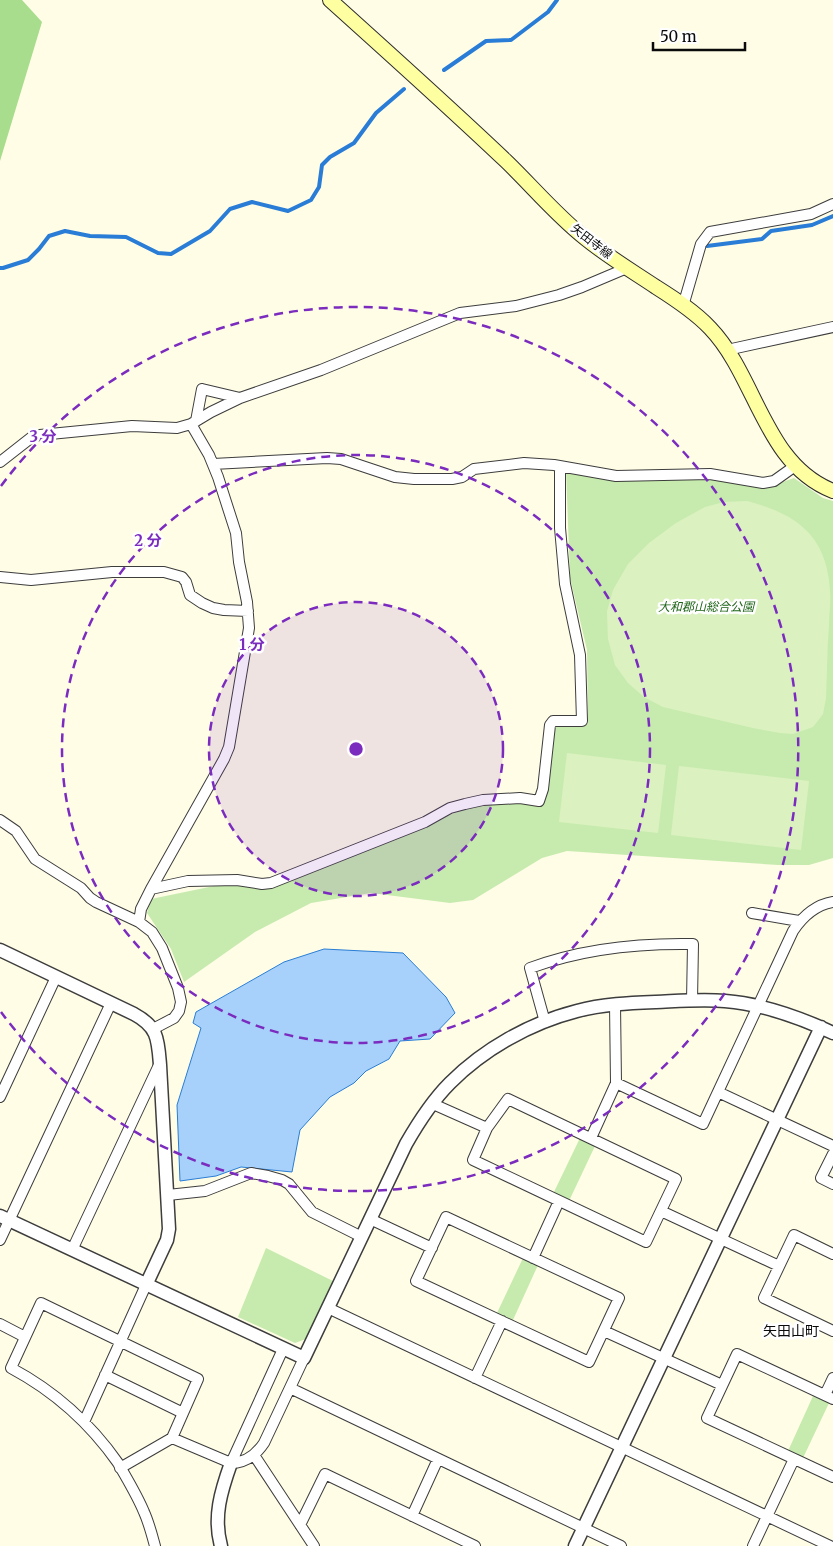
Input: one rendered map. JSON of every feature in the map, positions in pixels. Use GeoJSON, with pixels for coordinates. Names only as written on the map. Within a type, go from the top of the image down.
{"type":"FeatureCollection","features":[{"type":"Feature","properties":{"kind":"main road","name":"矢田寺線"},"geometry":{"type":"LineString","coordinates":[[330,0],[421,82],[584,237],[683,306],[712,330],[728,350],[784,453],[795,466],[814,481],[833,491]]}},
{"type":"Feature","properties":{"kind":"street"},"geometry":{"type":"LineString","coordinates":[[683,306],[702,244],[710,232],[811,214],[833,204]]}},
{"type":"Feature","properties":{"kind":"street"},"geometry":{"type":"LineString","coordinates":[[0,462],[32,437],[40,435],[132,426],[177,428],[194,423],[211,412],[240,398],[321,370],[460,313],[516,306],[545,299],[582,287],[627,268]]}},
{"type":"Feature","properties":{"kind":"street"},"geometry":{"type":"LineString","coordinates":[[728,350],[833,327]]}},
{"type":"Feature","properties":{"kind":"street"},"geometry":{"type":"LineString","coordinates":[[140,922],[141,909],[151,888],[229,747],[249,628],[248,611],[236,534],[218,477],[194,423],[202,389],[240,398]]}},
{"type":"Feature","properties":{"kind":"street"},"geometry":{"type":"LineString","coordinates":[[213,464],[327,458],[341,459],[395,478],[452,479],[462,477],[474,470],[524,463],[560,466],[616,476],[710,474],[763,483],[774,481],[795,466]]}},
{"type":"Feature","properties":{"kind":"street"},"geometry":{"type":"LineString","coordinates":[[151,888],[188,881],[238,880],[262,884],[271,883],[425,822],[450,808],[483,800],[520,798],[539,801],[543,789],[550,726],[553,721],[582,721],[580,655],[565,584],[560,528],[560,466]]}},
{"type":"Feature","properties":{"kind":"street"},"geometry":{"type":"LineString","coordinates":[[0,577],[37,580],[112,572],[164,572],[182,577],[186,582],[190,595],[208,606],[224,610],[248,611]]}},
{"type":"Feature","properties":{"kind":"street"},"geometry":{"type":"LineString","coordinates":[[0,820],[16,832],[35,858],[43,864],[82,888],[96,902],[140,922],[152,932],[162,948],[178,988],[180,1002],[179,1011],[174,1018],[153,1029]]}},
{"type":"Feature","properties":{"kind":"street"},"geometry":{"type":"LineString","coordinates":[[616,1083],[703,1124],[793,931],[806,914],[833,902]]}},
{"type":"Feature","properties":{"kind":"street"},"geometry":{"type":"LineString","coordinates":[[752,913],[799,921]]}},
{"type":"Feature","properties":{"kind":"street"},"geometry":{"type":"LineString","coordinates":[[545,1022],[530,968],[549,961],[587,953],[645,946],[693,944],[692,1001]]}},
{"type":"Feature","properties":{"kind":"street"},"geometry":{"type":"LineString","coordinates":[[0,950],[144,1020],[153,1029],[158,1043],[168,1195],[169,1229],[167,1240],[84,1422]]}},
{"type":"Feature","properties":{"kind":"street"},"geometry":{"type":"LineString","coordinates":[[0,1097],[56,977]]}},
{"type":"Feature","properties":{"kind":"street"},"geometry":{"type":"LineString","coordinates":[[172,1438],[231,1463],[238,1463],[254,1455],[264,1444],[406,1144],[449,1084],[466,1068],[509,1038],[576,1011],[615,1004],[692,1001],[723,1001],[758,1006],[786,1014],[833,1033]]}},
{"type":"Feature","properties":{"kind":"street"},"geometry":{"type":"LineString","coordinates":[[0,1240],[5,1218],[112,1003]]}},
{"type":"Feature","properties":{"kind":"street"},"geometry":{"type":"LineString","coordinates":[[591,1138],[616,1083],[615,1004]]}},
{"type":"Feature","properties":{"kind":"street"},"geometry":{"type":"LineString","coordinates":[[575,1546],[820,1027]]}},
{"type":"Feature","properties":{"kind":"street"},"geometry":{"type":"LineString","coordinates":[[72,1250],[160,1065]]}},
{"type":"Feature","properties":{"kind":"street"},"geometry":{"type":"LineString","coordinates":[[718,1092],[833,1146]]}},
{"type":"Feature","properties":{"kind":"street"},"geometry":{"type":"LineString","coordinates":[[508,1099],[591,1138],[676,1179],[646,1242],[473,1160],[487,1128],[508,1099]]}},
{"type":"Feature","properties":{"kind":"street"},"geometry":{"type":"LineString","coordinates":[[433,1104],[487,1128]]}},
{"type":"Feature","properties":{"kind":"street"},"geometry":{"type":"LineString","coordinates":[[833,1154],[821,1178],[833,1184]]}},
{"type":"Feature","properties":{"kind":"street"},"geometry":{"type":"LineString","coordinates":[[168,1195],[204,1191],[251,1174],[268,1176],[289,1184],[312,1212],[362,1237]]}},
{"type":"Feature","properties":{"kind":"street"},"geometry":{"type":"LineString","coordinates":[[533,1258],[559,1201]]}},
{"type":"Feature","properties":{"kind":"street"},"geometry":{"type":"LineString","coordinates":[[661,1211],[779,1266]]}},
{"type":"Feature","properties":{"kind":"street"},"geometry":{"type":"LineString","coordinates":[[446,1217],[533,1258],[619,1298],[590,1362],[416,1281],[446,1217]]}},
{"type":"Feature","properties":{"kind":"street"},"geometry":{"type":"LineString","coordinates":[[5,1218],[304,1358]]}},
{"type":"Feature","properties":{"kind":"street"},"geometry":{"type":"LineString","coordinates":[[370,1219],[432,1248]]}},
{"type":"Feature","properties":{"kind":"street"},"geometry":{"type":"LineString","coordinates":[[833,1254],[794,1235],[764,1298],[833,1331]]}},
{"type":"Feature","properties":{"kind":"street"},"geometry":{"type":"LineString","coordinates":[[120,1468],[172,1438],[198,1379],[41,1304],[11,1368],[34,1381],[56,1397],[97,1434],[120,1468],[144,1511],[155,1546]]}},
{"type":"Feature","properties":{"kind":"street"},"geometry":{"type":"LineString","coordinates":[[328,1308],[768,1516],[810,1542],[830,1546]]}},
{"type":"Feature","properties":{"kind":"street"},"geometry":{"type":"LineString","coordinates":[[475,1378],[502,1321]]}},
{"type":"Feature","properties":{"kind":"street"},"geometry":{"type":"LineString","coordinates":[[0,1324],[25,1337]]}},
{"type":"Feature","properties":{"kind":"street"},"geometry":{"type":"LineString","coordinates":[[604,1330],[722,1386]]}},
{"type":"Feature","properties":{"kind":"street"},"geometry":{"type":"LineString","coordinates":[[221,1546],[217,1523],[221,1492],[231,1463],[283,1349]]}},
{"type":"Feature","properties":{"kind":"street"},"geometry":{"type":"LineString","coordinates":[[833,1378],[829,1397],[737,1354],[707,1418],[833,1477]]}},
{"type":"Feature","properties":{"kind":"street"},"geometry":{"type":"LineString","coordinates":[[105,1375],[183,1413]]}},
{"type":"Feature","properties":{"kind":"street"},"geometry":{"type":"LineString","coordinates":[[290,1388],[621,1546]]}},
{"type":"Feature","properties":{"kind":"street"},"geometry":{"type":"LineString","coordinates":[[254,1455],[314,1546]]}},
{"type":"Feature","properties":{"kind":"street"},"geometry":{"type":"LineString","coordinates":[[412,1516],[438,1459]]}},
{"type":"Feature","properties":{"kind":"street"},"geometry":{"type":"LineString","coordinates":[[753,1546],[794,1459]]}},
{"type":"Feature","properties":{"kind":"street"},"geometry":{"type":"LineString","coordinates":[[300,1525],[325,1474],[475,1546]]}},
{"type":"Feature","properties":{"kind":"green space"},"geometry":{"type":"Polygon","coordinates":[[[0,0],[22,0],[42,22],[0,161],[0,0]]]}},
{"type":"Feature","properties":{"kind":"green space","name":"大和郡山総合公園"},"geometry":{"type":"Polygon","coordinates":[[[566,470],[608,480],[707,479],[768,487],[794,478],[823,498],[833,501],[833,858],[809,865],[778,865],[567,851],[542,858],[473,900],[450,903],[371,893],[311,903],[255,932],[184,982],[171,949],[147,913],[151,899],[214,886],[282,883],[430,822],[482,803],[544,800],[556,724],[588,723],[587,650],[570,578],[566,470]]]}},
{"type":"Feature","properties":{"kind":"green space"},"geometry":{"type":"Polygon","coordinates":[[[747,501],[781,513],[806,530],[816,542],[828,572],[830,599],[826,698],[823,714],[813,727],[793,734],[753,728],[663,707],[644,697],[628,683],[615,665],[608,639],[607,611],[613,590],[628,564],[649,543],[676,523],[705,507],[724,502],[747,501]]]}},
{"type":"Feature","properties":{"kind":"green space"},"geometry":{"type":"Polygon","coordinates":[[[567,753],[666,765],[658,833],[559,822],[567,753]]]}},
{"type":"Feature","properties":{"kind":"green space"},"geometry":{"type":"Polygon","coordinates":[[[679,766],[809,781],[801,850],[671,835],[679,766]]]}},
{"type":"Feature","properties":{"kind":"green space"},"geometry":{"type":"Polygon","coordinates":[[[580,1138],[595,1146],[569,1201],[553,1194],[580,1138]]]}},
{"type":"Feature","properties":{"kind":"green space"},"geometry":{"type":"Polygon","coordinates":[[[266,1248],[333,1281],[306,1339],[295,1343],[238,1317],[266,1248]]]}},
{"type":"Feature","properties":{"kind":"green space"},"geometry":{"type":"Polygon","coordinates":[[[523,1258],[538,1265],[513,1320],[497,1313],[523,1258]]]}},
{"type":"Feature","properties":{"kind":"green space"},"geometry":{"type":"Polygon","coordinates":[[[813,1396],[829,1403],[803,1458],[788,1451],[813,1396]]]}},
{"type":"Feature","properties":{"kind":"water"},"geometry":{"type":"Polygon","coordinates":[[[324,949],[403,953],[446,997],[455,1013],[430,1039],[400,1041],[389,1059],[366,1071],[354,1083],[330,1097],[300,1130],[292,1172],[241,1167],[216,1176],[180,1181],[177,1105],[201,1028],[193,1023],[196,1012],[284,962],[324,949]]]}},
{"type":"Feature","properties":{"kind":"waterway"},"geometry":{"type":"LineString","coordinates":[[444,70],[486,41],[511,40],[548,12],[557,0]]}},
{"type":"Feature","properties":{"kind":"waterway"},"geometry":{"type":"LineString","coordinates":[[0,268],[28,260],[49,236],[65,231],[90,236],[126,237],[158,253],[171,254],[210,231],[230,209],[252,202],[288,211],[311,200],[319,187],[322,165],[330,157],[354,143],[376,113],[404,89]]}},
{"type":"Feature","properties":{"kind":"waterway"},"geometry":{"type":"LineString","coordinates":[[707,246],[762,239],[771,231],[812,225],[833,216]]}},
{"type":"Feature","properties":{"kind":"district","name":"矢田山町"},"geometry":{"type":"Point","coordinates":[791,1331]}}]}
